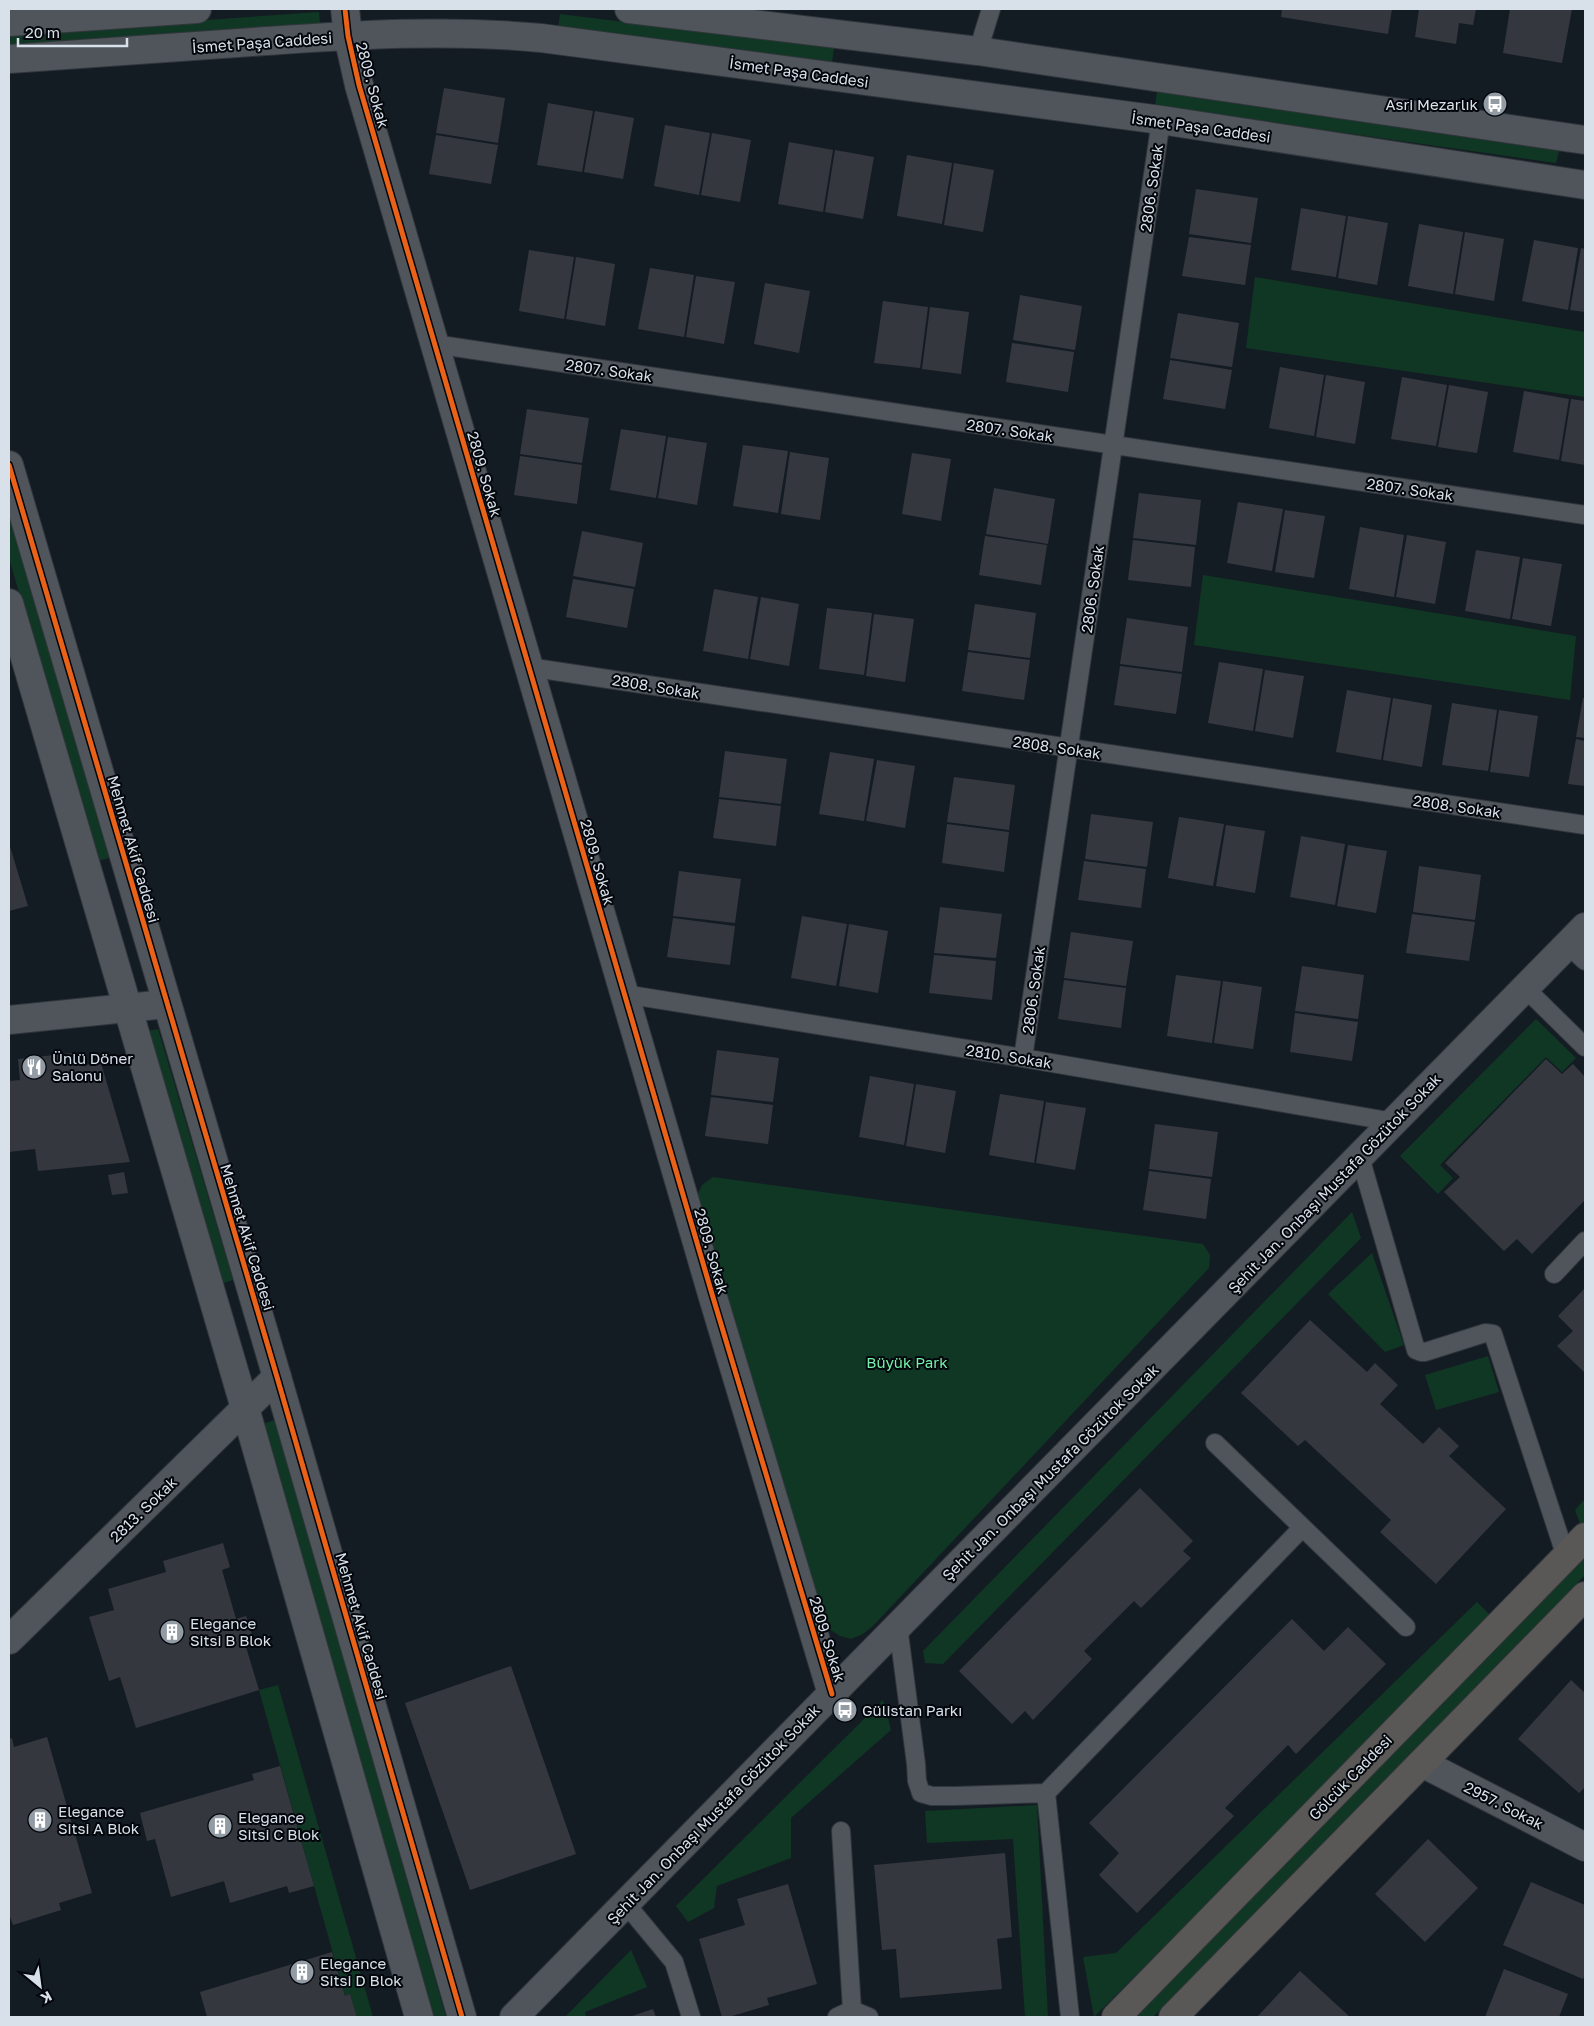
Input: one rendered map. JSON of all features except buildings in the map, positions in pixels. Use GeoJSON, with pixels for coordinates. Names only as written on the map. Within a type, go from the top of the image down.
{"type":"FeatureCollection","features":[{"type":"Feature","properties":{"kind":"main road","name":"Gölcük Caddesi"},"geometry":{"type":"LineString","coordinates":[[1116,2017],[1585,1537]]}},
{"type":"Feature","properties":{"kind":"main road"},"geometry":{"type":"LineString","coordinates":[[1173,2017],[1585,1596]]}},
{"type":"Feature","properties":{"kind":"street"},"geometry":{"type":"LineString","coordinates":[[9,22],[198,9]]}},
{"type":"Feature","properties":{"kind":"street","name":"2809. Sokak"},"geometry":{"type":"LineString","coordinates":[[344,9],[359,85],[434,344],[624,994],[832,1694]]}},
{"type":"Feature","properties":{"kind":"street"},"geometry":{"type":"LineString","coordinates":[[630,9],[978,52],[1585,140]]}},
{"type":"Feature","properties":{"kind":"street","name":"İsmet Paşa Caddesi"},"geometry":{"type":"LineString","coordinates":[[9,59],[348,36],[437,32],[490,33],[541,38],[1161,120],[1585,185]]}},
{"type":"Feature","properties":{"kind":"street","name":"Mehmet Akif Caddesi"},"geometry":{"type":"LineString","coordinates":[[9,465],[277,1377],[462,2017]]}},
{"type":"Feature","properties":{"kind":"street"},"geometry":{"type":"LineString","coordinates":[[9,603],[126,1009],[245,1408],[418,2017]]}},
{"type":"Feature","properties":{"kind":"street","name":"Şehit Jan. Onbaşı Mustafa Gözütok Sokak"},"geometry":{"type":"LineString","coordinates":[[514,2017],[1525,988],[1579,944]]}},
{"type":"Feature","properties":{"kind":"street"},"geometry":{"type":"LineString","coordinates":[[9,1020],[166,1004]]}},
{"type":"Feature","properties":{"kind":"street","name":"2813. Sokak"},"geometry":{"type":"LineString","coordinates":[[9,1640],[277,1377]]}},
{"type":"Feature","properties":{"kind":"street","name":"2957. Sokak"},"geometry":{"type":"LineString","coordinates":[[1422,1764],[1585,1847]]}},
{"type":"Feature","properties":{"kind":"lane"},"geometry":{"type":"LineString","coordinates":[[978,52],[992,9]]}},
{"type":"Feature","properties":{"kind":"lane","name":"2806. Sokak"},"geometry":{"type":"LineString","coordinates":[[1023,1058],[1161,120]]}},
{"type":"Feature","properties":{"kind":"lane","name":"2807. Sokak"},"geometry":{"type":"LineString","coordinates":[[434,344],[1585,515]]}},
{"type":"Feature","properties":{"kind":"lane","name":"2808. Sokak"},"geometry":{"type":"LineString","coordinates":[[528,667],[1585,825]]}},
{"type":"Feature","properties":{"kind":"lane"},"geometry":{"type":"LineString","coordinates":[[1525,988],[1585,1047]]}},
{"type":"Feature","properties":{"kind":"lane","name":"2810. Sokak"},"geometry":{"type":"LineString","coordinates":[[624,994],[1023,1058],[1394,1122]]}},
{"type":"Feature","properties":{"kind":"lane"},"geometry":{"type":"LineString","coordinates":[[1360,1156],[1416,1350],[1425,1352],[1484,1333],[1493,1334],[1566,1557]]}},
{"type":"Feature","properties":{"kind":"lane"},"geometry":{"type":"LineString","coordinates":[[1554,1274],[1585,1241]]}},
{"type":"Feature","properties":{"kind":"lane"},"geometry":{"type":"LineString","coordinates":[[1215,1444],[1406,1627]]}},
{"type":"Feature","properties":{"kind":"lane"},"geometry":{"type":"LineString","coordinates":[[898,1626],[916,1764],[916,1781],[921,1793],[932,1796],[1046,1793],[1302,1528]]}},
{"type":"Feature","properties":{"kind":"lane"},"geometry":{"type":"LineString","coordinates":[[1046,1793],[1070,2017]]}},
{"type":"Feature","properties":{"kind":"lane"},"geometry":{"type":"LineString","coordinates":[[841,1831],[845,2014],[869,2017]]}},
{"type":"Feature","properties":{"kind":"lane"},"geometry":{"type":"LineString","coordinates":[[626,1904],[674,1962],[691,2017]]}},
{"type":"Feature","properties":{"kind":"green space"},"geometry":{"type":"Polygon","coordinates":[[[319,12],[320,24],[9,46],[9,34],[319,12]]]}},
{"type":"Feature","properties":{"kind":"green space"},"geometry":{"type":"Polygon","coordinates":[[[560,14],[834,48],[832,62],[558,27],[560,14]]]}},
{"type":"Feature","properties":{"kind":"green space"},"geometry":{"type":"Polygon","coordinates":[[[1157,92],[1559,151],[1556,163],[1155,106],[1157,92]]]}},
{"type":"Feature","properties":{"kind":"green space"},"geometry":{"type":"Polygon","coordinates":[[[1255,277],[1585,332],[1585,397],[1246,348],[1255,277]]]}},
{"type":"Feature","properties":{"kind":"green space"},"geometry":{"type":"Polygon","coordinates":[[[9,513],[109,858],[97,861],[9,558],[9,513]]]}},
{"type":"Feature","properties":{"kind":"green space"},"geometry":{"type":"Polygon","coordinates":[[[1203,575],[1576,636],[1570,700],[1194,645],[1203,575]]]}},
{"type":"Feature","properties":{"kind":"green space"},"geometry":{"type":"Polygon","coordinates":[[[1536,1019],[1576,1058],[1562,1072],[1546,1057],[1440,1165],[1453,1178],[1438,1194],[1400,1156],[1536,1019]]]}},
{"type":"Feature","properties":{"kind":"green space"},"geometry":{"type":"Polygon","coordinates":[[[158,1029],[233,1280],[221,1284],[147,1031],[158,1029]]]}},
{"type":"Feature","properties":{"kind":"green space","name":"Büyük Park"},"geometry":{"type":"Polygon","coordinates":[[[713,1177],[1203,1244],[1210,1255],[1209,1268],[873,1626],[863,1634],[851,1639],[840,1636],[828,1628],[821,1611],[694,1202],[702,1185],[713,1177]]]}},
{"type":"Feature","properties":{"kind":"green space"},"geometry":{"type":"Polygon","coordinates":[[[1352,1212],[1361,1238],[943,1664],[925,1663],[923,1651],[1352,1212]]]}},
{"type":"Feature","properties":{"kind":"green space"},"geometry":{"type":"Polygon","coordinates":[[[1372,1253],[1404,1345],[1385,1352],[1328,1294],[1372,1253]]]}},
{"type":"Feature","properties":{"kind":"green space"},"geometry":{"type":"Polygon","coordinates":[[[1488,1356],[1499,1392],[1436,1410],[1425,1375],[1488,1356]]]}},
{"type":"Feature","properties":{"kind":"green space"},"geometry":{"type":"Polygon","coordinates":[[[275,1420],[446,2017],[432,2017],[263,1424],[275,1420]]]}},
{"type":"Feature","properties":{"kind":"green space"},"geometry":{"type":"Polygon","coordinates":[[[1585,1499],[1585,1522],[1581,1526],[1575,1510],[1585,1499]]]}},
{"type":"Feature","properties":{"kind":"green space"},"geometry":{"type":"Polygon","coordinates":[[[1585,1555],[1585,1575],[1153,2017],[1134,2017],[1585,1555]]]}},
{"type":"Feature","properties":{"kind":"green space"},"geometry":{"type":"Polygon","coordinates":[[[1477,1602],[1493,1618],[1094,2017],[1083,1957],[1116,1953],[1477,1602]]]}},
{"type":"Feature","properties":{"kind":"green space"},"geometry":{"type":"Polygon","coordinates":[[[278,1685],[373,2017],[357,2017],[350,1994],[345,1996],[259,1690],[278,1685]]]}},
{"type":"Feature","properties":{"kind":"green space"},"geometry":{"type":"Polygon","coordinates":[[[883,1700],[891,1730],[791,1818],[791,1858],[717,1886],[714,1908],[688,1922],[676,1906],[883,1700]]]}},
{"type":"Feature","properties":{"kind":"green space"},"geometry":{"type":"Polygon","coordinates":[[[1037,1805],[1048,2017],[1025,2017],[1013,1839],[927,1843],[925,1811],[1037,1805]]]}},
{"type":"Feature","properties":{"kind":"green space"},"geometry":{"type":"Polygon","coordinates":[[[631,1950],[647,1987],[585,2012],[586,2017],[565,2017],[631,1950]]]}},
{"type":"Feature","properties":{"kind":"cycle path"},"geometry":{"type":"LineString","coordinates":[[345,9],[348,36],[359,85],[712,1294],[832,1694]]}},
{"type":"Feature","properties":{"kind":"cycle path"},"geometry":{"type":"LineString","coordinates":[[9,465],[277,1377],[462,2017]]}},
{"type":"Feature","properties":{"kind":"place","name":"Asri Mezarlık"},"geometry":{"type":"Point","coordinates":[1495,104]}},
{"type":"Feature","properties":{"kind":"place","name":"Ünlü Döner Salonu"},"geometry":{"type":"Point","coordinates":[34,1067]}},
{"type":"Feature","properties":{"kind":"place","name":"Elegance Sitsi B Blok"},"geometry":{"type":"Point","coordinates":[172,1632]}},
{"type":"Feature","properties":{"kind":"place","name":"Gülistan Parkı"},"geometry":{"type":"Point","coordinates":[845,1710]}},
{"type":"Feature","properties":{"kind":"place","name":"Elegance Sitsi A Blok"},"geometry":{"type":"Point","coordinates":[40,1820]}},
{"type":"Feature","properties":{"kind":"place","name":"Elegance Sitsi C Blok"},"geometry":{"type":"Point","coordinates":[220,1826]}},
{"type":"Feature","properties":{"kind":"place","name":"Elegance Sitsi D Blok"},"geometry":{"type":"Point","coordinates":[302,1972]}}]}
